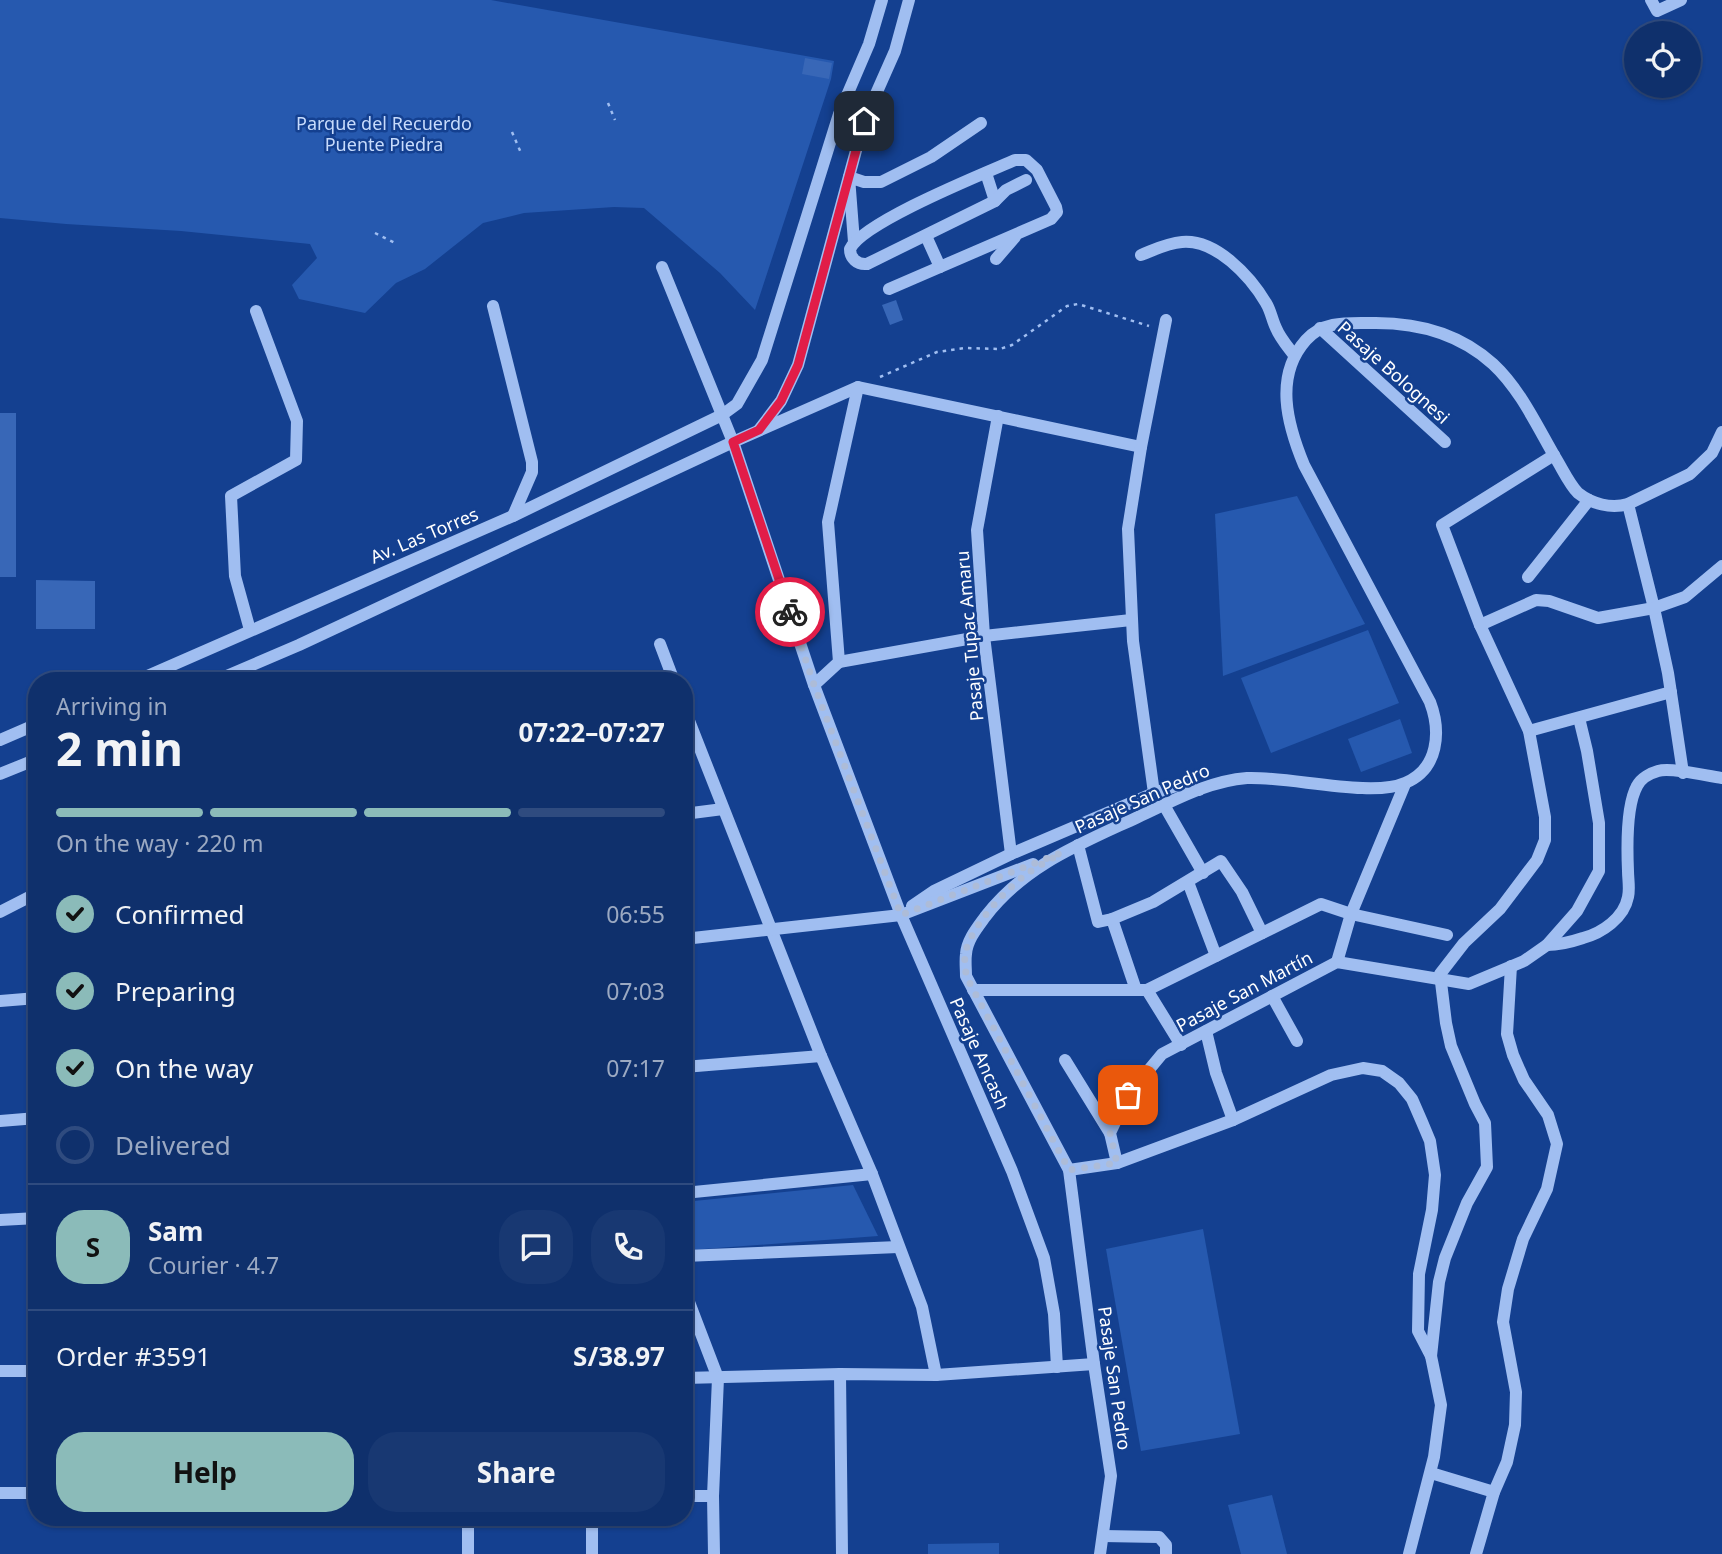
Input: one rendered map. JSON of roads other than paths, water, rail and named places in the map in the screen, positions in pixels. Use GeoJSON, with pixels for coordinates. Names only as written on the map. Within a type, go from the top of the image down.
{"type":"FeatureCollection","features":[{"type":"Feature","properties":{"kind":"street"},"geometry":{"type":"LineString","coordinates":[[722,415],[737,404],[762,360],[839,114],[869,44],[882,0]]}},
{"type":"Feature","properties":{"kind":"street"},"geometry":{"type":"LineString","coordinates":[[759,430],[781,401],[798,365],[864,121],[895,51],[909,0]]}},
{"type":"Feature","properties":{"kind":"street"},"geometry":{"type":"LineString","coordinates":[[1651,0],[1657,11],[1681,0]]}},
{"type":"Feature","properties":{"kind":"street"},"geometry":{"type":"LineString","coordinates":[[849,177],[864,182],[881,182],[931,157],[981,123]]}},
{"type":"Feature","properties":{"kind":"street"},"geometry":{"type":"LineString","coordinates":[[890,289],[1051,219],[1057,212],[1056,207],[1037,170],[1026,160],[1015,160],[884,220],[854,242],[850,249],[852,257],[862,264],[867,264],[995,201],[1006,190],[1026,180]]}},
{"type":"Feature","properties":{"kind":"street"},"geometry":{"type":"LineString","coordinates":[[986,173],[995,201]]}},
{"type":"Feature","properties":{"kind":"street"},"geometry":{"type":"LineString","coordinates":[[849,177],[854,242]]}},
{"type":"Feature","properties":{"kind":"street"},"geometry":{"type":"LineString","coordinates":[[996,259],[1018,234]]}},
{"type":"Feature","properties":{"kind":"street"},"geometry":{"type":"LineString","coordinates":[[926,236],[940,267]]}},
{"type":"Feature","properties":{"kind":"street"},"geometry":{"type":"LineString","coordinates":[[1141,255],[1164,245],[1203,243],[1247,277],[1267,304],[1276,330],[1294,355]]}},
{"type":"Feature","properties":{"kind":"street","name":"Pasaje Ancash"},"geometry":{"type":"LineString","coordinates":[[662,267],[733,442],[814,685],[901,915],[1012,1171],[1044,1258],[1054,1314],[1056,1367]]}},
{"type":"Feature","properties":{"kind":"street"},"geometry":{"type":"LineString","coordinates":[[493,306],[532,463],[532,472],[513,516]]}},
{"type":"Feature","properties":{"kind":"street"},"geometry":{"type":"LineString","coordinates":[[250,630],[235,576],[231,496],[296,460],[296,421],[256,311]]}},
{"type":"Feature","properties":{"kind":"street"},"geometry":{"type":"LineString","coordinates":[[1337,962],[1351,914],[1405,784],[1423,771],[1430,760],[1437,732],[1430,702],[1304,465],[1296,445],[1290,426],[1286,391],[1288,368],[1294,355],[1307,338],[1320,328],[1341,323],[1398,322],[1430,328],[1463,342],[1493,365],[1518,393],[1576,491],[1595,503],[1620,507],[1690,474],[1712,453],[1722,432]]}},
{"type":"Feature","properties":{"kind":"street"},"geometry":{"type":"LineString","coordinates":[[1154,793],[1132,620],[1128,529],[1165,325]]}},
{"type":"Feature","properties":{"kind":"street","name":"Pasaje Bolognesi"},"geometry":{"type":"LineString","coordinates":[[1320,328],[1445,442]]}},
{"type":"Feature","properties":{"kind":"street"},"geometry":{"type":"LineString","coordinates":[[839,662],[828,523],[858,387]]}},
{"type":"Feature","properties":{"kind":"street"},"geometry":{"type":"LineString","coordinates":[[236,672],[759,430],[858,387],[1141,447]]}},
{"type":"Feature","properties":{"kind":"street","name":"Av. Las Torres"},"geometry":{"type":"LineString","coordinates":[[156,672],[513,516],[722,415]]}},
{"type":"Feature","properties":{"kind":"street","name":"Pasaje Tupac Amaru"},"geometry":{"type":"LineString","coordinates":[[998,416],[977,520],[984,636],[1011,854]]}},
{"type":"Feature","properties":{"kind":"street"},"geometry":{"type":"LineString","coordinates":[[1431,1356],[1439,1282],[1446,1258],[1467,1203],[1487,1167],[1485,1123],[1451,1046],[1440,974],[1449,960],[1500,909],[1537,860],[1545,840],[1545,817],[1529,731],[1480,625],[1442,525],[1554,455]]}},
{"type":"Feature","properties":{"kind":"street"},"geometry":{"type":"LineString","coordinates":[[1528,577],[1589,500]]}},
{"type":"Feature","properties":{"kind":"street"},"geometry":{"type":"LineString","coordinates":[[1628,504],[1654,608],[1671,692],[1683,773]]}},
{"type":"Feature","properties":{"kind":"street"},"geometry":{"type":"LineString","coordinates":[[1480,625],[1536,600],[1549,601],[1598,618],[1654,608],[1685,597],[1722,566]]}},
{"type":"Feature","properties":{"kind":"street"},"geometry":{"type":"LineString","coordinates":[[814,685],[839,662],[984,636],[1132,620]]}},
{"type":"Feature","properties":{"kind":"street"},"geometry":{"type":"LineString","coordinates":[[660,644],[671,672]]}},
{"type":"Feature","properties":{"kind":"street"},"geometry":{"type":"LineString","coordinates":[[1529,731],[1671,692]]}},
{"type":"Feature","properties":{"kind":"street","name":"Pasaje San Martín"},"geometry":{"type":"LineString","coordinates":[[1110,1133],[1128,1095],[1162,1054],[1337,962],[1469,984],[1524,961],[1547,944],[1577,911],[1599,871],[1599,822],[1579,718]]}},
{"type":"Feature","properties":{"kind":"street"},"geometry":{"type":"LineString","coordinates":[[0,740],[28,728]]}},
{"type":"Feature","properties":{"kind":"street"},"geometry":{"type":"LineString","coordinates":[[693,731],[821,1056],[872,1174],[922,1307],[936,1375]]}},
{"type":"Feature","properties":{"kind":"street"},"geometry":{"type":"LineString","coordinates":[[0,774],[28,762]]}},
{"type":"Feature","properties":{"kind":"street"},"geometry":{"type":"LineString","coordinates":[[1547,944],[1559,945],[1604,931],[1624,911],[1629,896],[1630,819],[1637,785],[1644,777],[1659,770],[1670,770],[1722,778]]}},
{"type":"Feature","properties":{"kind":"street","name":"Pasaje San Pedro"},"geometry":{"type":"LineString","coordinates":[[1100,1554],[1111,1475],[1069,1170],[966,976],[965,953],[973,934],[1005,893],[1028,873],[1061,853],[1199,790],[1229,780],[1259,778],[1368,788],[1405,784]]}},
{"type":"Feature","properties":{"kind":"street"},"geometry":{"type":"LineString","coordinates":[[901,915],[925,896],[1011,854],[1154,793],[1182,784],[1199,790]]}},
{"type":"Feature","properties":{"kind":"street"},"geometry":{"type":"LineString","coordinates":[[1164,805],[1203,873]]}},
{"type":"Feature","properties":{"kind":"street"},"geometry":{"type":"LineString","coordinates":[[693,813],[723,809]]}},
{"type":"Feature","properties":{"kind":"street"},"geometry":{"type":"LineString","coordinates":[[1078,845],[1098,922],[1153,902],[1221,862],[1242,892],[1262,933]]}},
{"type":"Feature","properties":{"kind":"street"},"geometry":{"type":"LineString","coordinates":[[693,938],[901,915],[1061,853]]}},
{"type":"Feature","properties":{"kind":"street"},"geometry":{"type":"LineString","coordinates":[[1188,882],[1216,956]]}},
{"type":"Feature","properties":{"kind":"street"},"geometry":{"type":"LineString","coordinates":[[0,912],[28,898]]}},
{"type":"Feature","properties":{"kind":"street"},"geometry":{"type":"LineString","coordinates":[[973,989],[1141,990],[1321,904],[1351,914],[1447,935]]}},
{"type":"Feature","properties":{"kind":"street"},"geometry":{"type":"LineString","coordinates":[[1112,919],[1141,990],[1181,1045]]}},
{"type":"Feature","properties":{"kind":"street"},"geometry":{"type":"LineString","coordinates":[[1476,1554],[1494,1492],[1507,1462],[1515,1425],[1516,1392],[1503,1322],[1508,1289],[1523,1239],[1547,1189],[1557,1144],[1548,1115],[1524,1080],[1507,1034],[1511,967]]}},
{"type":"Feature","properties":{"kind":"street"},"geometry":{"type":"LineString","coordinates":[[1272,996],[1297,1041]]}},
{"type":"Feature","properties":{"kind":"street"},"geometry":{"type":"LineString","coordinates":[[0,1000],[28,998]]}},
{"type":"Feature","properties":{"kind":"street"},"geometry":{"type":"LineString","coordinates":[[1206,1031],[1216,1073],[1233,1121]]}},
{"type":"Feature","properties":{"kind":"street"},"geometry":{"type":"LineString","coordinates":[[693,1066],[821,1056]]}},
{"type":"Feature","properties":{"kind":"street"},"geometry":{"type":"LineString","coordinates":[[1065,1060],[1110,1133],[1117,1163]]}},
{"type":"Feature","properties":{"kind":"street"},"geometry":{"type":"LineString","coordinates":[[1069,1170],[1117,1163],[1233,1121],[1331,1074],[1363,1068],[1382,1071],[1399,1083],[1412,1099],[1430,1141],[1435,1175],[1432,1210],[1419,1274],[1418,1331],[1431,1356],[1441,1405],[1431,1473],[1409,1554]]}},
{"type":"Feature","properties":{"kind":"street"},"geometry":{"type":"LineString","coordinates":[[0,1121],[28,1119]]}},
{"type":"Feature","properties":{"kind":"street"},"geometry":{"type":"LineString","coordinates":[[693,1193],[872,1174]]}},
{"type":"Feature","properties":{"kind":"street"},"geometry":{"type":"LineString","coordinates":[[0,1220],[28,1218]]}},
{"type":"Feature","properties":{"kind":"street"},"geometry":{"type":"LineString","coordinates":[[693,1256],[898,1247]]}},
{"type":"Feature","properties":{"kind":"street"},"geometry":{"type":"LineString","coordinates":[[693,1313],[718,1378],[713,1496],[714,1554]]}},
{"type":"Feature","properties":{"kind":"street"},"geometry":{"type":"LineString","coordinates":[[693,1378],[840,1374],[936,1375],[1094,1364]]}},
{"type":"Feature","properties":{"kind":"street"},"geometry":{"type":"LineString","coordinates":[[0,1371],[28,1371]]}},
{"type":"Feature","properties":{"kind":"street"},"geometry":{"type":"LineString","coordinates":[[840,1374],[842,1554]]}},
{"type":"Feature","properties":{"kind":"street"},"geometry":{"type":"LineString","coordinates":[[1431,1473],[1494,1492]]}},
{"type":"Feature","properties":{"kind":"street"},"geometry":{"type":"LineString","coordinates":[[0,1493],[28,1493]]}},
{"type":"Feature","properties":{"kind":"street"},"geometry":{"type":"LineString","coordinates":[[693,1496],[713,1496]]}},
{"type":"Feature","properties":{"kind":"street"},"geometry":{"type":"LineString","coordinates":[[468,1526],[468,1554]]}},
{"type":"Feature","properties":{"kind":"street"},"geometry":{"type":"LineString","coordinates":[[592,1526],[592,1554]]}},
{"type":"Feature","properties":{"kind":"street"},"geometry":{"type":"LineString","coordinates":[[1103,1536],[1159,1536],[1164,1540],[1166,1554]]}},
{"type":"Feature","properties":{"kind":"park label","name":"Parque del Recuerdo Puente Piedra"},"geometry":{"type":"Point","coordinates":[384,133]}}]}
